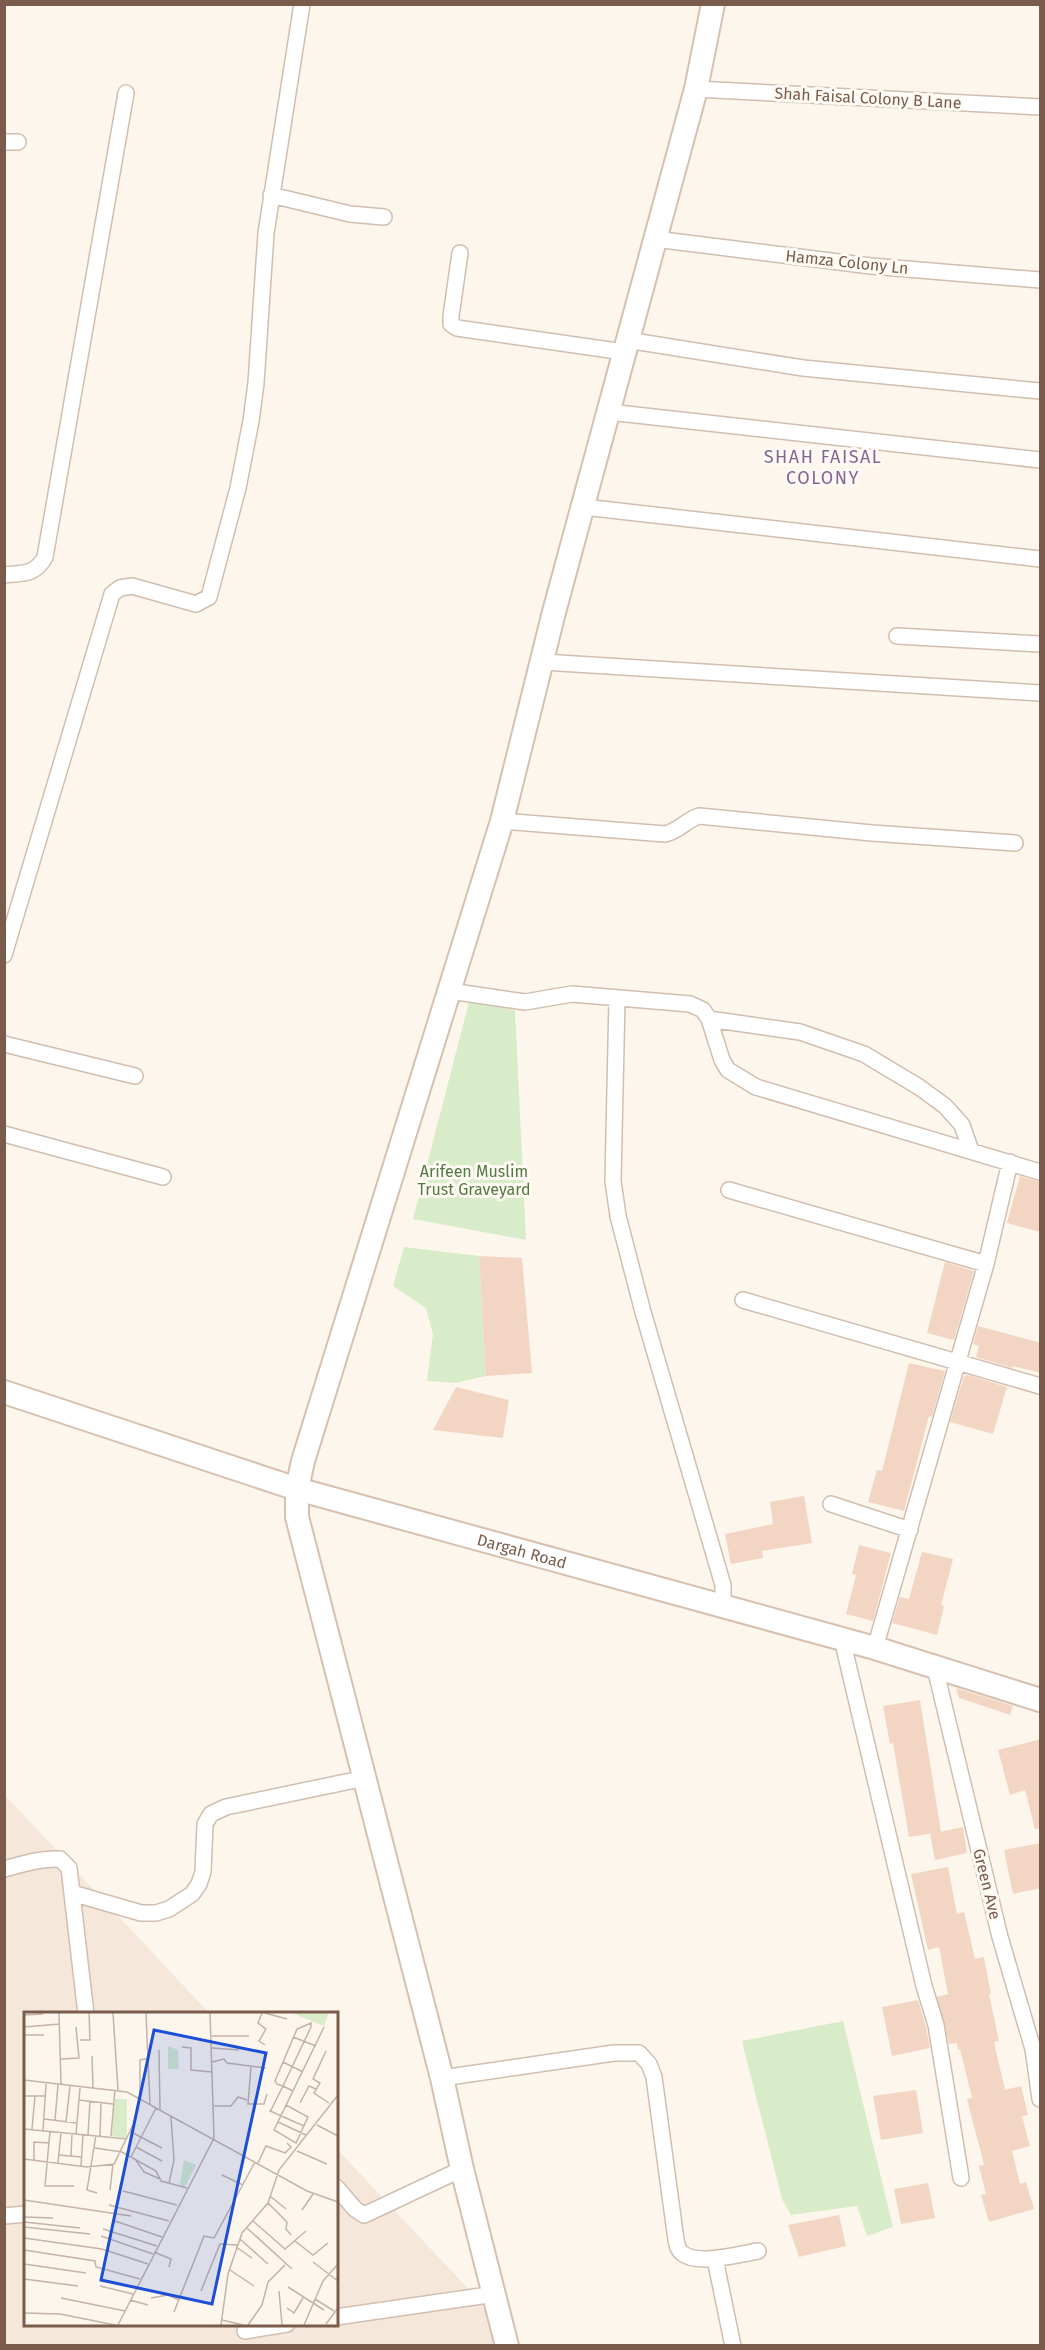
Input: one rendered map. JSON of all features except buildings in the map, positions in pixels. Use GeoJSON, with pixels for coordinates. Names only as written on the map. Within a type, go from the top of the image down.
{"type":"FeatureCollection","features":[{"type":"Feature","properties":{"kind":"street"},"geometry":{"type":"LineString","coordinates":[[4,956],[112,594],[120,588],[132,586],[196,604],[209,597],[238,488],[251,421],[271,195],[302,4]]}},
{"type":"Feature","properties":{"kind":"street"},"geometry":{"type":"LineString","coordinates":[[507,2346],[462,2169],[442,2078],[297,1517],[297,1489],[303,1461],[502,821],[554,612],[696,89],[713,4]]}},
{"type":"Feature","properties":{"kind":"street","name":"Shah Faisal Colony B Lane"},"geometry":{"type":"LineString","coordinates":[[696,89],[1041,106]]}},
{"type":"Feature","properties":{"kind":"street"},"geometry":{"type":"LineString","coordinates":[[4,574],[28,573],[39,567],[45,557],[126,93]]}},
{"type":"Feature","properties":{"kind":"street"},"geometry":{"type":"LineString","coordinates":[[271,195],[350,214],[384,217]]}},
{"type":"Feature","properties":{"kind":"street","name":"Hamza Colony Ln"},"geometry":{"type":"LineString","coordinates":[[654,239],[871,266],[1041,280]]}},
{"type":"Feature","properties":{"kind":"street"},"geometry":{"type":"LineString","coordinates":[[460,253],[451,316],[451,324],[457,328],[802,368],[1041,391]]}},
{"type":"Feature","properties":{"kind":"street"},"geometry":{"type":"LineString","coordinates":[[609,412],[1041,460]]}},
{"type":"Feature","properties":{"kind":"street"},"geometry":{"type":"LineString","coordinates":[[584,507],[1041,559]]}},
{"type":"Feature","properties":{"kind":"street"},"geometry":{"type":"LineString","coordinates":[[897,636],[1041,644]]}},
{"type":"Feature","properties":{"kind":"street"},"geometry":{"type":"LineString","coordinates":[[543,662],[1041,693]]}},
{"type":"Feature","properties":{"kind":"street"},"geometry":{"type":"LineString","coordinates":[[502,821],[666,834],[699,816],[872,833],[1015,843]]}},
{"type":"Feature","properties":{"kind":"street"},"geometry":{"type":"LineString","coordinates":[[450,992],[525,1002],[572,994],[690,1004],[703,1010],[709,1019],[722,1060],[728,1070],[756,1087],[1041,1172]]}},
{"type":"Feature","properties":{"kind":"street"},"geometry":{"type":"LineString","coordinates":[[617,999],[613,1181],[618,1216],[643,1312],[723,1585],[723,1606]]}},
{"type":"Feature","properties":{"kind":"street"},"geometry":{"type":"LineString","coordinates":[[709,1019],[800,1032],[864,1054],[919,1087],[945,1106],[962,1125],[971,1151]]}},
{"type":"Feature","properties":{"kind":"street"},"geometry":{"type":"LineString","coordinates":[[4,1044],[135,1076]]}},
{"type":"Feature","properties":{"kind":"street"},"geometry":{"type":"LineString","coordinates":[[4,1134],[163,1177]]}},
{"type":"Feature","properties":{"kind":"street"},"geometry":{"type":"LineString","coordinates":[[875,1648],[986,1264],[1010,1162]]}},
{"type":"Feature","properties":{"kind":"street"},"geometry":{"type":"LineString","coordinates":[[729,1190],[986,1264]]}},
{"type":"Feature","properties":{"kind":"street"},"geometry":{"type":"LineString","coordinates":[[744,1300],[1041,1386]]}},
{"type":"Feature","properties":{"kind":"street","name":"Dargah Road"},"geometry":{"type":"LineString","coordinates":[[4,1392],[297,1489],[875,1648],[1041,1700]]}},
{"type":"Feature","properties":{"kind":"street"},"geometry":{"type":"LineString","coordinates":[[831,1504],[910,1530]]}},
{"type":"Feature","properties":{"kind":"street"},"geometry":{"type":"LineString","coordinates":[[842,1639],[924,1986],[936,2025],[961,2178]]}},
{"type":"Feature","properties":{"kind":"street","name":"Green Ave"},"geometry":{"type":"LineString","coordinates":[[935,1668],[1000,1937],[1032,2049],[1040,2092]]}},
{"type":"Feature","properties":{"kind":"street"},"geometry":{"type":"LineString","coordinates":[[72,1893],[141,1913],[156,1913],[169,1909],[192,1894],[199,1884],[203,1872],[205,1824],[211,1814],[226,1807],[365,1778]]}},
{"type":"Feature","properties":{"kind":"street"},"geometry":{"type":"LineString","coordinates":[[4,1869],[31,1861],[60,1858],[69,1868],[86,2012]]}},
{"type":"Feature","properties":{"kind":"street"},"geometry":{"type":"LineString","coordinates":[[442,2078],[614,2053],[639,2053],[649,2064],[654,2077],[679,2251],[688,2258],[715,2259],[758,2251]]}},
{"type":"Feature","properties":{"kind":"street"},"geometry":{"type":"LineString","coordinates":[[338,2189],[355,2210],[364,2215],[462,2169]]}},
{"type":"Feature","properties":{"kind":"street"},"geometry":{"type":"LineString","coordinates":[[4,2216],[24,2214]]}},
{"type":"Feature","properties":{"kind":"street"},"geometry":{"type":"LineString","coordinates":[[715,2259],[733,2346]]}},
{"type":"Feature","properties":{"kind":"street"},"geometry":{"type":"LineString","coordinates":[[338,2317],[495,2294]]}},
{"type":"Feature","properties":{"kind":"street"},"geometry":{"type":"LineString","coordinates":[[245,2331],[280,2326]]}},
{"type":"Feature","properties":{"kind":"shaded area"},"geometry":{"type":"Polygon","coordinates":[[[4,1794],[208,2012],[24,2012],[24,2326],[338,2326],[338,2150],[521,2345],[5,2345],[4,1794]]]}},
{"type":"Feature","properties":{"kind":"green space","name":"Arifeen Muslim Trust Graveyard"},"geometry":{"type":"Polygon","coordinates":[[[469,1002],[515,1010],[526,1240],[413,1219],[469,1002]]]}},
{"type":"Feature","properties":{"kind":"green space"},"geometry":{"type":"Polygon","coordinates":[[[404,1247],[479,1256],[486,1376],[456,1383],[427,1381],[433,1334],[426,1308],[393,1286],[404,1247]]]}},
{"type":"Feature","properties":{"kind":"green space"},"geometry":{"type":"Polygon","coordinates":[[[843,2021],[893,2227],[867,2236],[857,2206],[791,2215],[782,2199],[742,2041],[843,2021]]]}},
{"type":"Feature","properties":{"kind":"district","name":"SHAH FAISAL COLONY"},"geometry":{"type":"Point","coordinates":[823,467]}}]}
